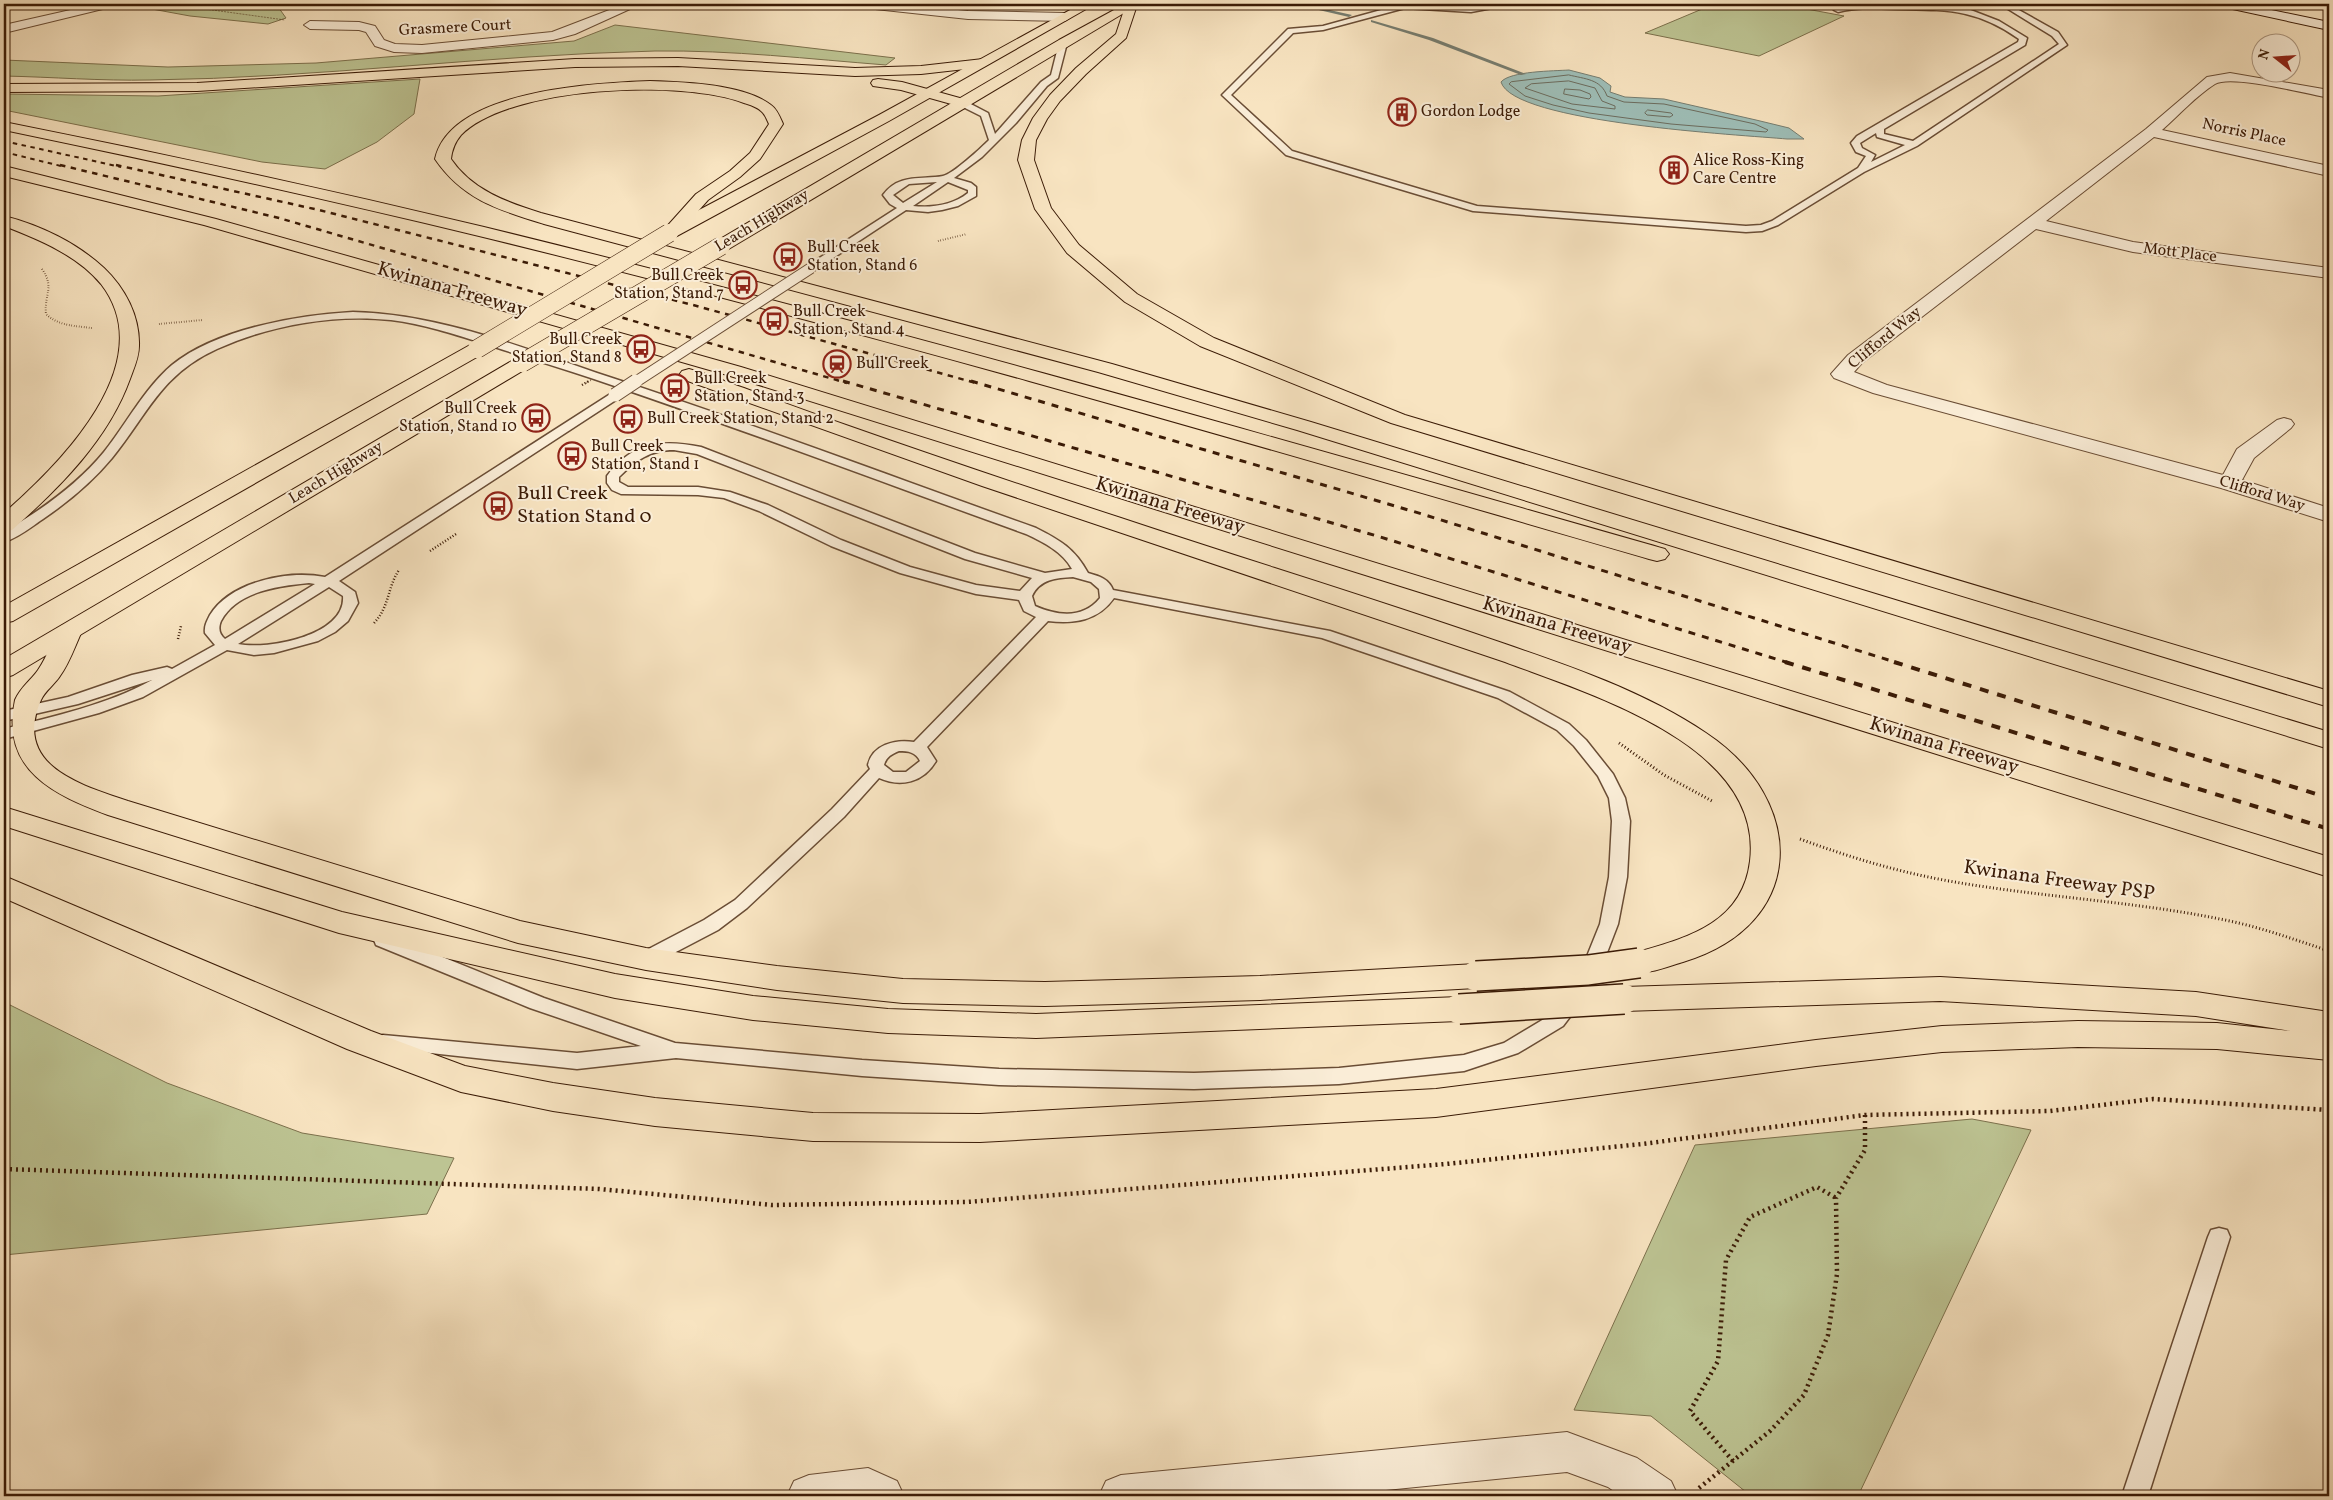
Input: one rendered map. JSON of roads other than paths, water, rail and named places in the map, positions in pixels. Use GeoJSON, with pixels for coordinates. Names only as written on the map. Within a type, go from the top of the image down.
{"type":"FeatureCollection","features":[{"type":"Feature","properties":{"kind":"highway","name":"Leach Highway"},"geometry":{"type":"LineString","coordinates":[[4,616],[477,349],[669,233],[930,93],[1089,4]]}},
{"type":"Feature","properties":{"kind":"highway","name":"Leach Highway"},"geometry":{"type":"LineString","coordinates":[[4,670],[1132,4]]}},
{"type":"Feature","properties":{"kind":"highway"},"geometry":{"type":"LineString","coordinates":[[1132,4],[1122,35],[1080,71],[1040,118],[1029,140],[1026,160],[1043,209],[1073,249],[1131,298],[1207,342],[1398,419],[1448,436],[2329,698]]}},
{"type":"Feature","properties":{"kind":"highway"},"geometry":{"type":"LineString","coordinates":[[4,88],[197,87],[576,63],[670,62],[736,64],[855,72],[930,69],[983,63]]}},
{"type":"Feature","properties":{"kind":"highway"},"geometry":{"type":"LineString","coordinates":[[736,64],[889,84],[930,93],[962,103]]}},
{"type":"Feature","properties":{"kind":"highway"},"geometry":{"type":"LineString","coordinates":[[669,233],[702,197],[735,174],[755,156],[776,124],[769,110],[748,98],[724,91],[692,86],[658,85],[596,88],[541,97],[484,115],[459,129],[446,144],[443,160],[451,174],[477,193],[516,210],[550,221],[1105,368],[1275,418],[2329,741]]}},
{"type":"Feature","properties":{"kind":"highway"},"geometry":{"type":"LineString","coordinates":[[4,126],[335,197],[550,248],[873,333],[1141,406],[1794,593],[2329,751]]}},
{"type":"Feature","properties":{"kind":"highway","name":"Kwinana Freeway"},"geometry":{"type":"LineString","coordinates":[[4,172],[210,222],[734,371],[2329,867]]}},
{"type":"Feature","properties":{"kind":"highway"},"geometry":{"type":"LineString","coordinates":[[4,221],[64,246],[88,262],[111,283],[126,311],[131,346],[120,383],[88,439],[42,492],[4,525]]}},
{"type":"Feature","properties":{"kind":"highway"},"geometry":{"type":"LineString","coordinates":[[70,630],[48,675],[29,697],[11,724],[23,762],[40,776],[69,790],[118,808],[518,932],[646,959],[777,978],[903,991],[1045,994],[1260,988],[1588,970],[1639,963],[1683,951],[1716,935],[1734,923],[1758,886],[1766,864],[1766,848],[1760,812],[1746,786],[1728,764],[1701,741],[1648,710],[1483,644],[819,424],[480,298]]}},
{"type":"Feature","properties":{"kind":"highway"},"geometry":{"type":"LineString","coordinates":[[4,816],[339,922],[615,986],[752,1008],[869,1020],[1036,1026],[1459,1009],[1624,999],[1940,989],[2196,1004],[2329,1024]]}},
{"type":"Feature","properties":{"kind":"highway"},"geometry":{"type":"LineString","coordinates":[[4,886],[359,1040],[460,1079],[553,1097],[646,1110],[813,1128],[980,1128],[1436,1103],[1816,1053],[1942,1039],[2078,1034],[2218,1036],[2329,1047]]}},
{"type":"Feature","properties":{"kind":"street"},"geometry":{"type":"LineString","coordinates":[[4,29],[111,4]]}},
{"type":"Feature","properties":{"kind":"street","name":"Grasmere Court"},"geometry":{"type":"LineString","coordinates":[[310,25],[359,26],[371,29],[379,43],[394,48],[422,49],[553,36],[571,31],[635,4]]}},
{"type":"Feature","properties":{"kind":"street"},"geometry":{"type":"LineString","coordinates":[[866,4],[968,15],[1065,17]]}},
{"type":"Feature","properties":{"kind":"street"},"geometry":{"type":"LineString","coordinates":[[2228,4],[2329,26]]}},
{"type":"Feature","properties":{"kind":"street"},"geometry":{"type":"LineString","coordinates":[[968,15],[1020,30],[1027,38]]}},
{"type":"Feature","properties":{"kind":"street","name":"Clifford Way"},"geometry":{"type":"LineString","coordinates":[[2329,94],[2247,79],[2230,77],[2212,80],[2150,132],[1855,359],[1841,374],[1880,389],[2229,484],[2329,515]]}},
{"type":"Feature","properties":{"kind":"street","name":"Norris Place"},"geometry":{"type":"LineString","coordinates":[[2150,132],[2329,171]]}},
{"type":"Feature","properties":{"kind":"street","name":"Mott Place"},"geometry":{"type":"LineString","coordinates":[[2033,223],[2134,247],[2329,273]]}},
{"type":"Feature","properties":{"kind":"street"},"geometry":{"type":"LineString","coordinates":[[2229,484],[2245,454],[2284,424]]}},
{"type":"Feature","properties":{"kind":"street"},"geometry":{"type":"LineString","coordinates":[[1121,1496],[1567,1452],[1622,1472],[1656,1496]]}},
{"type":"Feature","properties":{"kind":"street"},"geometry":{"type":"LineString","coordinates":[[808,1496],[868,1489],[882,1496]]}},
{"type":"Feature","properties":{"kind":"lane"},"geometry":{"type":"LineString","coordinates":[[1511,4],[1481,11],[1452,12],[1408,5],[1323,28],[1291,31],[1226,95],[1289,153],[1476,209],[1755,229],[1775,223],[1861,170],[1914,144],[2063,45],[2055,34],[2003,4]]}},
{"type":"Feature","properties":{"kind":"lane"},"geometry":{"type":"LineString","coordinates":[[1829,9],[1847,4]]}},
{"type":"Feature","properties":{"kind":"lane"},"geometry":{"type":"LineString","coordinates":[[1887,4],[1952,6],[1983,16],[2023,38],[2032,38]]}},
{"type":"Feature","properties":{"kind":"lane"},"geometry":{"type":"LineString","coordinates":[[1838,10],[1846,6],[1952,6]]}},
{"type":"Feature","properties":{"kind":"lane"},"geometry":{"type":"LineString","coordinates":[[1861,170],[1870,155],[1858,150],[1855,143],[1860,138],[2022,43],[2023,38]]}},
{"type":"Feature","properties":{"kind":"lane"},"geometry":{"type":"LineString","coordinates":[[2050,39],[2060,40]]}},
{"type":"Feature","properties":{"kind":"lane"},"geometry":{"type":"LineString","coordinates":[[11,724],[93,710],[138,694],[225,645],[328,581],[906,207],[978,155],[992,139],[1013,122],[1028,101],[1055,76],[1063,43]]}},
{"type":"Feature","properties":{"kind":"lane"},"geometry":{"type":"LineString","coordinates":[[962,103],[985,114],[992,139]]}},
{"type":"Feature","properties":{"kind":"lane"},"geometry":{"type":"LineString","coordinates":[[1880,128],[1880,135],[1893,140],[1914,144]]}},
{"type":"Feature","properties":{"kind":"lane"},"geometry":{"type":"LineString","coordinates":[[947,179],[968,185],[973,189],[973,194],[968,200],[947,207],[918,209],[906,207],[890,200],[888,195],[891,190],[908,182],[947,179]]}},
{"type":"Feature","properties":{"kind":"lane"},"geometry":{"type":"LineString","coordinates":[[4,538],[38,518],[76,488],[106,458],[152,390],[174,369],[191,357],[222,343],[277,326],[344,316],[375,316],[428,324],[584,371],[1031,531],[1048,539],[1073,558],[1082,574]]}},
{"type":"Feature","properties":{"kind":"lane"},"geometry":{"type":"LineString","coordinates":[[1025,596],[997,594],[940,581],[837,543],[739,498],[697,492],[626,491],[617,488],[612,483],[613,476],[635,455],[653,447],[680,446],[701,451],[970,556],[1045,577]]}},
{"type":"Feature","properties":{"kind":"lane"},"geometry":{"type":"LineString","coordinates":[[1063,573],[1082,574],[1100,581],[1108,592],[1108,600],[1103,606],[1084,616],[1070,619],[1045,616],[1029,608],[1025,596],[1031,585],[1045,577],[1063,573]]}},
{"type":"Feature","properties":{"kind":"lane"},"geometry":{"type":"LineString","coordinates":[[309,579],[328,581],[342,586],[350,595],[350,606],[344,617],[330,629],[310,639],[272,649],[242,650],[225,645],[214,638],[211,627],[216,616],[227,604],[245,594],[288,580],[309,579]]}},
{"type":"Feature","properties":{"kind":"lane"},"geometry":{"type":"LineString","coordinates":[[359,1040],[470,1049],[577,1061],[676,1050],[862,1068],[999,1077],[1194,1081],[1339,1076],[1464,1063],[1511,1048],[1556,1020],[1585,984],[1609,924],[1618,877],[1622,821],[1616,798],[1605,774],[1580,743],[1563,727],[1504,695],[1325,634],[1108,592]]}},
{"type":"Feature","properties":{"kind":"lane"},"geometry":{"type":"LineString","coordinates":[[917,748],[1045,616]]}},
{"type":"Feature","properties":{"kind":"lane"},"geometry":{"type":"LineString","coordinates":[[900,746],[917,748],[927,755],[928,761],[926,766],[915,775],[889,777],[878,770],[876,760],[885,752],[900,746]]}},
{"type":"Feature","properties":{"kind":"lane"},"geometry":{"type":"LineString","coordinates":[[646,959],[711,926],[741,904],[838,813],[878,770]]}},
{"type":"Feature","properties":{"kind":"lane"},"geometry":{"type":"LineString","coordinates":[[339,922],[537,1003],[676,1050]]}},
{"type":"Feature","properties":{"kind":"lane"},"geometry":{"type":"LineString","coordinates":[[2135,1496],[2219,1237]]}},
{"type":"Feature","properties":{"kind":"water"},"geometry":{"type":"Polygon","coordinates":[[[1569,70],[1600,78],[1611,86],[1610,92],[1625,97],[1664,99],[1756,120],[1789,128],[1804,139],[1680,130],[1585,117],[1545,108],[1515,96],[1501,82],[1506,78],[1523,74],[1569,70]]]}},
{"type":"Feature","properties":{"kind":"waterway"},"geometry":{"type":"LineString","coordinates":[[1296,4],[1349,15]]}},
{"type":"Feature","properties":{"kind":"waterway"},"geometry":{"type":"LineString","coordinates":[[1373,21],[1431,39],[1523,74]]}},
{"type":"Feature","properties":{"kind":"railway"},"geometry":{"type":"LineString","coordinates":[[4,141],[121,167]]}},
{"type":"Feature","properties":{"kind":"railway"},"geometry":{"type":"LineString","coordinates":[[4,152],[65,167]]}},
{"type":"Feature","properties":{"kind":"railway"},"geometry":{"type":"LineString","coordinates":[[60,165],[279,218],[847,383]]}},
{"type":"Feature","properties":{"kind":"railway"},"geometry":{"type":"LineString","coordinates":[[116,165],[319,210],[693,305],[976,383]]}},
{"type":"Feature","properties":{"kind":"railway"},"geometry":{"type":"LineString","coordinates":[[843,381],[1377,536],[1789,663]]}},
{"type":"Feature","properties":{"kind":"railway"},"geometry":{"type":"LineString","coordinates":[[971,381],[1422,514],[1898,663]]}},
{"type":"Feature","properties":{"kind":"railway"},"geometry":{"type":"LineString","coordinates":[[1785,662],[2329,829]]}},
{"type":"Feature","properties":{"kind":"railway"},"geometry":{"type":"LineString","coordinates":[[1894,662],[2329,798]]}},
{"type":"Feature","properties":{"kind":"place","name":"Gordon Lodge"},"geometry":{"type":"Point","coordinates":[1402,112]}},
{"type":"Feature","properties":{"kind":"place","name":"Alice Ross-King Care Centre"},"geometry":{"type":"Point","coordinates":[1674,170]}},
{"type":"Feature","properties":{"kind":"place","name":"Bull Creek Station, Stand 6"},"geometry":{"type":"Point","coordinates":[788,257]}},
{"type":"Feature","properties":{"kind":"place","name":"Bull Creek Station, Stand 7"},"geometry":{"type":"Point","coordinates":[743,285]}},
{"type":"Feature","properties":{"kind":"place","name":"Bull Creek Station, Stand 4"},"geometry":{"type":"Point","coordinates":[774,321]}},
{"type":"Feature","properties":{"kind":"place","name":"Bull Creek Station, Stand 8"},"geometry":{"type":"Point","coordinates":[641,349]}},
{"type":"Feature","properties":{"kind":"place","name":"Bull Creek"},"geometry":{"type":"Point","coordinates":[837,364]}},
{"type":"Feature","properties":{"kind":"place","name":"Bull Creek Station, Stand 3"},"geometry":{"type":"Point","coordinates":[675,388]}},
{"type":"Feature","properties":{"kind":"place","name":"Bull Creek Station, Stand 10"},"geometry":{"type":"Point","coordinates":[536,418]}},
{"type":"Feature","properties":{"kind":"place","name":"Bull Creek Station, Stand 2"},"geometry":{"type":"Point","coordinates":[628,419]}},
{"type":"Feature","properties":{"kind":"place","name":"Bull Creek Station, Stand 1"},"geometry":{"type":"Point","coordinates":[572,456]}},
{"type":"Feature","properties":{"kind":"place","name":"Bull Creek Station Stand 0"},"geometry":{"type":"Point","coordinates":[498,506]}}]}
